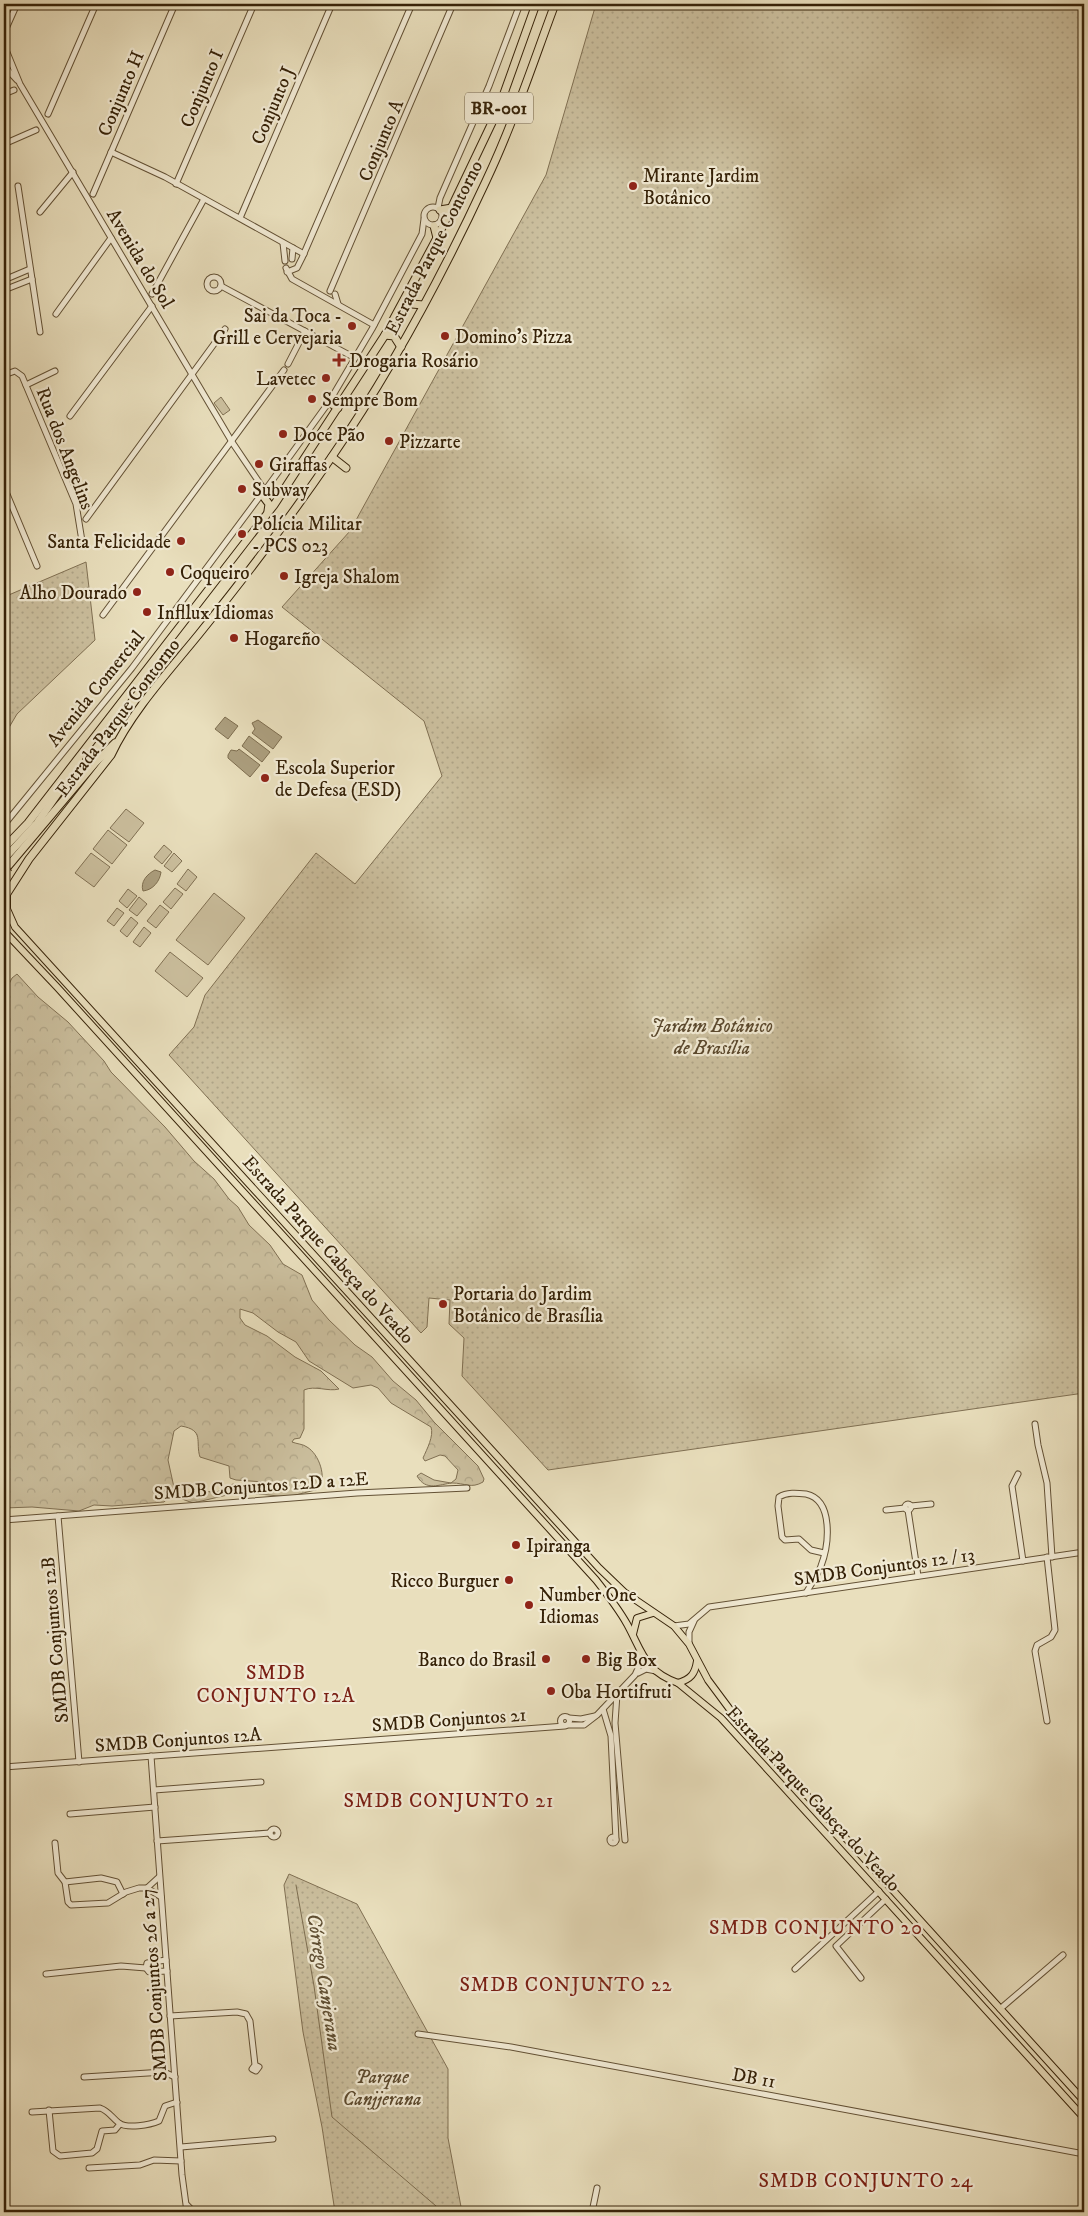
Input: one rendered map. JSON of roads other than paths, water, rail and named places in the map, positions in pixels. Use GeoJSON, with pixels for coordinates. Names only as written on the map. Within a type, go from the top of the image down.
{"type":"FeatureCollection","features":[{"type":"Feature","properties":{"kind":"highway","name":"Estrada Parque Contorno"},"geometry":{"type":"LineString","coordinates":[[4,848],[18,835],[268,512],[385,335],[438,238],[498,110],[536,4]]}},
{"type":"Feature","properties":{"kind":"highway","name":"Estrada Parque Contorno"},"geometry":{"type":"LineString","coordinates":[[4,898],[7,890],[29,858],[111,755],[118,741],[149,698],[251,569],[332,457],[401,347],[486,180],[512,119],[555,4]]}},
{"type":"Feature","properties":{"kind":"highway"},"geometry":{"type":"LineString","coordinates":[[504,95],[509,101],[519,99]]}},
{"type":"Feature","properties":{"kind":"highway"},"geometry":{"type":"LineString","coordinates":[[498,110],[508,112],[512,119]]}},
{"type":"Feature","properties":{"kind":"highway"},"geometry":{"type":"LineString","coordinates":[[437,208],[452,208]]}},
{"type":"Feature","properties":{"kind":"highway"},"geometry":{"type":"LineString","coordinates":[[429,224],[438,238]]}},
{"type":"Feature","properties":{"kind":"highway"},"geometry":{"type":"LineString","coordinates":[[408,295],[408,300],[412,304],[423,305]]}},
{"type":"Feature","properties":{"kind":"highway"},"geometry":{"type":"LineString","coordinates":[[385,335],[394,336],[401,347]]}},
{"type":"Feature","properties":{"kind":"highway"},"geometry":{"type":"LineString","coordinates":[[328,402],[338,408]]}},
{"type":"Feature","properties":{"kind":"highway"},"geometry":{"type":"LineString","coordinates":[[332,457],[346,468]]}},
{"type":"Feature","properties":{"kind":"highway"},"geometry":{"type":"LineString","coordinates":[[263,492],[278,498]]}},
{"type":"Feature","properties":{"kind":"highway"},"geometry":{"type":"LineString","coordinates":[[263,492],[269,504],[268,512]]}},
{"type":"Feature","properties":{"kind":"highway"},"geometry":{"type":"LineString","coordinates":[[7,890],[5,870],[95,763],[118,741]]}},
{"type":"Feature","properties":{"kind":"highway"},"geometry":{"type":"LineString","coordinates":[[4,859],[37,823],[74,772],[91,742]]}},
{"type":"Feature","properties":{"kind":"main road","name":"Estrada Parque Cabeça do Veado"},"geometry":{"type":"LineString","coordinates":[[7,890],[7,909],[15,927],[532,1497],[611,1581],[653,1613],[674,1626],[689,1644],[719,1697],[734,1715],[1083,2098]]}},
{"type":"Feature","properties":{"kind":"main road","name":"Estrada Parque Cabeça do Veado"},"geometry":{"type":"LineString","coordinates":[[4,931],[596,1580],[633,1634],[645,1661],[656,1671],[678,1683],[721,1718],[1084,2118]]}},
{"type":"Feature","properties":{"kind":"main road"},"geometry":{"type":"LineString","coordinates":[[159,1099],[166,1092]]}},
{"type":"Feature","properties":{"kind":"main road"},"geometry":{"type":"LineString","coordinates":[[166,1107],[173,1100]]}},
{"type":"Feature","properties":{"kind":"main road"},"geometry":{"type":"LineString","coordinates":[[633,1634],[638,1618],[653,1613]]}},
{"type":"Feature","properties":{"kind":"main road"},"geometry":{"type":"LineString","coordinates":[[678,1683],[690,1678],[694,1673],[697,1661]]}},
{"type":"Feature","properties":{"kind":"main road"},"geometry":{"type":"LineString","coordinates":[[1064,2096],[1074,2089]]}},
{"type":"Feature","properties":{"kind":"street"},"geometry":{"type":"LineString","coordinates":[[4,33],[17,4]]}},
{"type":"Feature","properties":{"kind":"street"},"geometry":{"type":"LineString","coordinates":[[48,114],[96,4]]}},
{"type":"Feature","properties":{"kind":"street","name":"Conjunto H"},"geometry":{"type":"LineString","coordinates":[[93,194],[174,4]]}},
{"type":"Feature","properties":{"kind":"street","name":"Conjunto I"},"geometry":{"type":"LineString","coordinates":[[176,184],[254,4]]}},
{"type":"Feature","properties":{"kind":"street","name":"Conjunto J"},"geometry":{"type":"LineString","coordinates":[[240,218],[332,4]]}},
{"type":"Feature","properties":{"kind":"street"},"geometry":{"type":"LineString","coordinates":[[290,267],[304,254],[412,4]]}},
{"type":"Feature","properties":{"kind":"street","name":"Conjunto A"},"geometry":{"type":"LineString","coordinates":[[331,293],[453,4]]}},
{"type":"Feature","properties":{"kind":"street","name":"Avenida Comercial"},"geometry":{"type":"LineString","coordinates":[[4,825],[132,668],[328,402],[374,325],[422,234],[429,224],[439,220],[437,208],[440,198],[489,86],[520,4]]}},
{"type":"Feature","properties":{"kind":"street","name":"Avenida do Sol"},"geometry":{"type":"LineString","coordinates":[[4,45],[8,59],[20,84],[232,442],[259,482],[263,492]]}},
{"type":"Feature","properties":{"kind":"street"},"geometry":{"type":"LineString","coordinates":[[8,59],[4,65],[20,84]]}},
{"type":"Feature","properties":{"kind":"street"},"geometry":{"type":"LineString","coordinates":[[4,94],[14,90]]}},
{"type":"Feature","properties":{"kind":"street"},"geometry":{"type":"LineString","coordinates":[[4,144],[36,130]]}},
{"type":"Feature","properties":{"kind":"street"},"geometry":{"type":"LineString","coordinates":[[110,154],[169,180],[304,254]]}},
{"type":"Feature","properties":{"kind":"street"},"geometry":{"type":"LineString","coordinates":[[40,212],[73,172]]}},
{"type":"Feature","properties":{"kind":"street"},"geometry":{"type":"LineString","coordinates":[[18,186],[40,332]]}},
{"type":"Feature","properties":{"kind":"street"},"geometry":{"type":"LineString","coordinates":[[152,294],[204,199]]}},
{"type":"Feature","properties":{"kind":"street","name":"Avenida Comercial"},"geometry":{"type":"LineString","coordinates":[[422,234],[429,224],[427,211],[437,208]]}},
{"type":"Feature","properties":{"kind":"street"},"geometry":{"type":"LineString","coordinates":[[56,314],[111,238]]}},
{"type":"Feature","properties":{"kind":"street"},"geometry":{"type":"LineString","coordinates":[[283,243],[285,261]]}},
{"type":"Feature","properties":{"kind":"street"},"geometry":{"type":"LineString","coordinates":[[293,248],[290,267],[296,282],[331,293],[339,304],[374,325]]}},
{"type":"Feature","properties":{"kind":"street"},"geometry":{"type":"LineString","coordinates":[[4,280],[30,269]]}},
{"type":"Feature","properties":{"kind":"street"},"geometry":{"type":"LineString","coordinates":[[4,290],[32,279]]}},
{"type":"Feature","properties":{"kind":"street"},"geometry":{"type":"LineString","coordinates":[[220,286],[355,358]]}},
{"type":"Feature","properties":{"kind":"street"},"geometry":{"type":"LineString","coordinates":[[331,293],[339,304]]}},
{"type":"Feature","properties":{"kind":"street"},"geometry":{"type":"LineString","coordinates":[[70,416],[152,306]]}},
{"type":"Feature","properties":{"kind":"street"},"geometry":{"type":"LineString","coordinates":[[86,519],[225,329]]}},
{"type":"Feature","properties":{"kind":"street"},"geometry":{"type":"LineString","coordinates":[[288,364],[305,331]]}},
{"type":"Feature","properties":{"kind":"street"},"geometry":{"type":"LineString","coordinates":[[103,615],[284,370]]}},
{"type":"Feature","properties":{"kind":"street","name":"Rua dos Angelins"},"geometry":{"type":"LineString","coordinates":[[4,375],[14,371],[20,374],[26,385],[76,504],[82,540]]}},
{"type":"Feature","properties":{"kind":"street"},"geometry":{"type":"LineString","coordinates":[[26,385],[55,371]]}},
{"type":"Feature","properties":{"kind":"street"},"geometry":{"type":"LineString","coordinates":[[4,487],[37,566]]}},
{"type":"Feature","properties":{"kind":"street"},"geometry":{"type":"LineString","coordinates":[[1035,1424],[1038,1445],[1046,1472],[1049,1557],[1055,1630],[1053,1635],[1037,1645],[1035,1649],[1047,1721]]}},
{"type":"Feature","properties":{"kind":"street"},"geometry":{"type":"LineString","coordinates":[[1018,1474],[1012,1486],[1023,1561]]}},
{"type":"Feature","properties":{"kind":"street","name":"SMDB Conjuntos 12D a 12E"},"geometry":{"type":"LineString","coordinates":[[4,1520],[357,1492],[467,1488]]}},
{"type":"Feature","properties":{"kind":"street"},"geometry":{"type":"LineString","coordinates":[[806,1593],[821,1567],[824,1553],[827,1520],[822,1502],[810,1495],[786,1494],[780,1497],[778,1506],[782,1537],[785,1540],[799,1539],[811,1550],[824,1553]]}},
{"type":"Feature","properties":{"kind":"street"},"geometry":{"type":"LineString","coordinates":[[886,1510],[931,1504]]}},
{"type":"Feature","properties":{"kind":"street"},"geometry":{"type":"LineString","coordinates":[[908,1508],[918,1576]]}},
{"type":"Feature","properties":{"kind":"street","name":"SMDB Conjuntos 12B"},"geometry":{"type":"LineString","coordinates":[[58,1516],[79,1762]]}},
{"type":"Feature","properties":{"kind":"street","name":"SMDB Conjuntos 12 / 13"},"geometry":{"type":"LineString","coordinates":[[674,1626],[683,1626],[694,1621],[709,1607],[1084,1552]]}},
{"type":"Feature","properties":{"kind":"street"},"geometry":{"type":"LineString","coordinates":[[689,1644],[689,1632],[694,1621]]}},
{"type":"Feature","properties":{"kind":"street"},"geometry":{"type":"LineString","coordinates":[[635,1675],[640,1664],[640,1652]]}},
{"type":"Feature","properties":{"kind":"street"},"geometry":{"type":"LineString","coordinates":[[569,1718],[570,1722],[566,1726],[562,1724],[561,1720],[564,1717],[587,1719],[597,1715],[635,1675],[643,1670],[656,1671]]}},
{"type":"Feature","properties":{"kind":"street"},"geometry":{"type":"LineString","coordinates":[[617,1694],[615,1723],[624,1840]]}},
{"type":"Feature","properties":{"kind":"street"},"geometry":{"type":"LineString","coordinates":[[603,1709],[611,1736],[616,1832],[613,1839]]}},
{"type":"Feature","properties":{"kind":"street","name":"SMDB Conjuntos 21"},"geometry":{"type":"LineString","coordinates":[[355,1741],[584,1725],[597,1715]]}},
{"type":"Feature","properties":{"kind":"street","name":"SMDB Conjuntos 21"},"geometry":{"type":"LineString","coordinates":[[544,1728],[561,1720]]}},
{"type":"Feature","properties":{"kind":"street","name":"SMDB Conjuntos 12A"},"geometry":{"type":"LineString","coordinates":[[4,1767],[355,1741]]}},
{"type":"Feature","properties":{"kind":"street","name":"SMDB Conjuntos 26 a 27"},"geometry":{"type":"LineString","coordinates":[[151,1756],[166,1971],[181,2161],[187,2212]]}},
{"type":"Feature","properties":{"kind":"street"},"geometry":{"type":"LineString","coordinates":[[154,1790],[261,1782]]}},
{"type":"Feature","properties":{"kind":"street"},"geometry":{"type":"LineString","coordinates":[[70,1814],[155,1807]]}},
{"type":"Feature","properties":{"kind":"street"},"geometry":{"type":"LineString","coordinates":[[157,1841],[270,1833]]}},
{"type":"Feature","properties":{"kind":"street"},"geometry":{"type":"LineString","coordinates":[[55,1843],[58,1873],[65,1882],[68,1902],[73,1905],[108,1903],[132,1889],[147,1888],[161,1897]]}},
{"type":"Feature","properties":{"kind":"street"},"geometry":{"type":"LineString","coordinates":[[147,1888],[159,1877]]}},
{"type":"Feature","properties":{"kind":"street"},"geometry":{"type":"LineString","coordinates":[[65,1882],[108,1878],[117,1882],[123,1894]]}},
{"type":"Feature","properties":{"kind":"street"},"geometry":{"type":"LineString","coordinates":[[795,1969],[879,1891]]}},
{"type":"Feature","properties":{"kind":"street"},"geometry":{"type":"LineString","coordinates":[[861,1978],[836,1950],[836,1945],[886,1899]]}},
{"type":"Feature","properties":{"kind":"street"},"geometry":{"type":"LineString","coordinates":[[1000,2009],[1063,1955]]}},
{"type":"Feature","properties":{"kind":"street"},"geometry":{"type":"LineString","coordinates":[[146,1968],[148,1963],[166,1960]]}},
{"type":"Feature","properties":{"kind":"street"},"geometry":{"type":"LineString","coordinates":[[46,1974],[122,1966],[146,1968],[149,1972],[166,1971]]}},
{"type":"Feature","properties":{"kind":"street"},"geometry":{"type":"LineString","coordinates":[[170,2016],[237,2012],[246,2014],[250,2021],[255,2065]]}},
{"type":"Feature","properties":{"kind":"street","name":"DB 11"},"geometry":{"type":"LineString","coordinates":[[418,2034],[511,2047],[1084,2154]]}},
{"type":"Feature","properties":{"kind":"street"},"geometry":{"type":"LineString","coordinates":[[164,2072],[174,2064]]}},
{"type":"Feature","properties":{"kind":"street"},"geometry":{"type":"LineString","coordinates":[[84,2077],[164,2072],[175,2077]]}},
{"type":"Feature","properties":{"kind":"street"},"geometry":{"type":"LineString","coordinates":[[32,2112],[103,2109],[120,2124],[126,2126],[156,2123],[161,2120],[165,2106],[177,2102]]}},
{"type":"Feature","properties":{"kind":"street"},"geometry":{"type":"LineString","coordinates":[[49,2110],[53,2151],[60,2156],[92,2153],[97,2149],[102,2131],[115,2130],[120,2124]]}},
{"type":"Feature","properties":{"kind":"street"},"geometry":{"type":"LineString","coordinates":[[181,2147],[273,2139]]}},
{"type":"Feature","properties":{"kind":"street"},"geometry":{"type":"LineString","coordinates":[[89,2168],[140,2165],[154,2160],[181,2161]]}},
{"type":"Feature","properties":{"kind":"street"},"geometry":{"type":"LineString","coordinates":[[592,2212],[597,2188]]}},
{"type":"Feature","properties":{"kind":"street"},"geometry":{"type":"LineString","coordinates":[[186,2206],[194,2212]]}},
{"type":"Feature","properties":{"kind":"waterway","name":"Córrego Canjerana"},"geometry":{"type":"LineString","coordinates":[[296,1885],[314,1986],[332,2117],[443,2212]]}},
{"type":"Feature","properties":{"kind":"place","name":"Mirante Jardim Botânico"},"geometry":{"type":"Point","coordinates":[633,186]}},
{"type":"Feature","properties":{"kind":"place","name":"Sai da Toca - Grill e Cervejaria"},"geometry":{"type":"Point","coordinates":[352,326]}},
{"type":"Feature","properties":{"kind":"place","name":"Domino's Pizza"},"geometry":{"type":"Point","coordinates":[445,336]}},
{"type":"Feature","properties":{"kind":"place","name":"Drogaria Rosário"},"geometry":{"type":"Point","coordinates":[339,360]}},
{"type":"Feature","properties":{"kind":"place","name":"Lavetec"},"geometry":{"type":"Point","coordinates":[326,378]}},
{"type":"Feature","properties":{"kind":"place","name":"Sempre Bom"},"geometry":{"type":"Point","coordinates":[312,399]}},
{"type":"Feature","properties":{"kind":"place","name":"Doce Pão"},"geometry":{"type":"Point","coordinates":[283,434]}},
{"type":"Feature","properties":{"kind":"place","name":"Pizzarte"},"geometry":{"type":"Point","coordinates":[389,441]}},
{"type":"Feature","properties":{"kind":"place","name":"Giraffas"},"geometry":{"type":"Point","coordinates":[259,464]}},
{"type":"Feature","properties":{"kind":"place","name":"Subway"},"geometry":{"type":"Point","coordinates":[242,489]}},
{"type":"Feature","properties":{"kind":"place","name":"Polícia Militar - PCS 023"},"geometry":{"type":"Point","coordinates":[242,534]}},
{"type":"Feature","properties":{"kind":"place","name":"Santa Felicidade"},"geometry":{"type":"Point","coordinates":[181,541]}},
{"type":"Feature","properties":{"kind":"place","name":"Coqueiro"},"geometry":{"type":"Point","coordinates":[170,572]}},
{"type":"Feature","properties":{"kind":"place","name":"Igreja Shalom"},"geometry":{"type":"Point","coordinates":[284,576]}},
{"type":"Feature","properties":{"kind":"place","name":"Alho Dourado"},"geometry":{"type":"Point","coordinates":[137,592]}},
{"type":"Feature","properties":{"kind":"place","name":"Infllux Idiomas"},"geometry":{"type":"Point","coordinates":[147,612]}},
{"type":"Feature","properties":{"kind":"place","name":"Hogareño"},"geometry":{"type":"Point","coordinates":[234,638]}},
{"type":"Feature","properties":{"kind":"place","name":"Escola Superior de Defesa (ESD)"},"geometry":{"type":"Point","coordinates":[265,778]}},
{"type":"Feature","properties":{"kind":"place","name":"Portaria do Jardim Botânico de Brasília"},"geometry":{"type":"Point","coordinates":[443,1304]}},
{"type":"Feature","properties":{"kind":"place","name":"Ipiranga"},"geometry":{"type":"Point","coordinates":[516,1545]}},
{"type":"Feature","properties":{"kind":"place","name":"Ricco Burguer"},"geometry":{"type":"Point","coordinates":[509,1580]}},
{"type":"Feature","properties":{"kind":"place","name":"Number One Idiomas"},"geometry":{"type":"Point","coordinates":[529,1605]}},
{"type":"Feature","properties":{"kind":"place","name":"Banco do Brasil"},"geometry":{"type":"Point","coordinates":[546,1659]}},
{"type":"Feature","properties":{"kind":"place","name":"Big Box"},"geometry":{"type":"Point","coordinates":[586,1659]}},
{"type":"Feature","properties":{"kind":"place","name":"Oba Hortifruti"},"geometry":{"type":"Point","coordinates":[551,1691]}},
{"type":"Feature","properties":{"kind":"district","name":"SMDB CONJUNTO 12A"},"geometry":{"type":"Point","coordinates":[276,1684]}},
{"type":"Feature","properties":{"kind":"district","name":"SMDB CONJUNTO 21"},"geometry":{"type":"Point","coordinates":[449,1800]}},
{"type":"Feature","properties":{"kind":"district","name":"SMDB CONJUNTO 20"},"geometry":{"type":"Point","coordinates":[816,1927]}},
{"type":"Feature","properties":{"kind":"district","name":"SMDB CONJUNTO 22"},"geometry":{"type":"Point","coordinates":[566,1984]}},
{"type":"Feature","properties":{"kind":"district","name":"SMDB CONJUNTO 24"},"geometry":{"type":"Point","coordinates":[866,2180]}},
{"type":"Feature","properties":{"kind":"park label","name":"Jardim Botânico de Brasília"},"geometry":{"type":"Point","coordinates":[712,1036]}},
{"type":"Feature","properties":{"kind":"park label","name":"Parque Canjjerana"},"geometry":{"type":"Point","coordinates":[382,2087]}}]}
